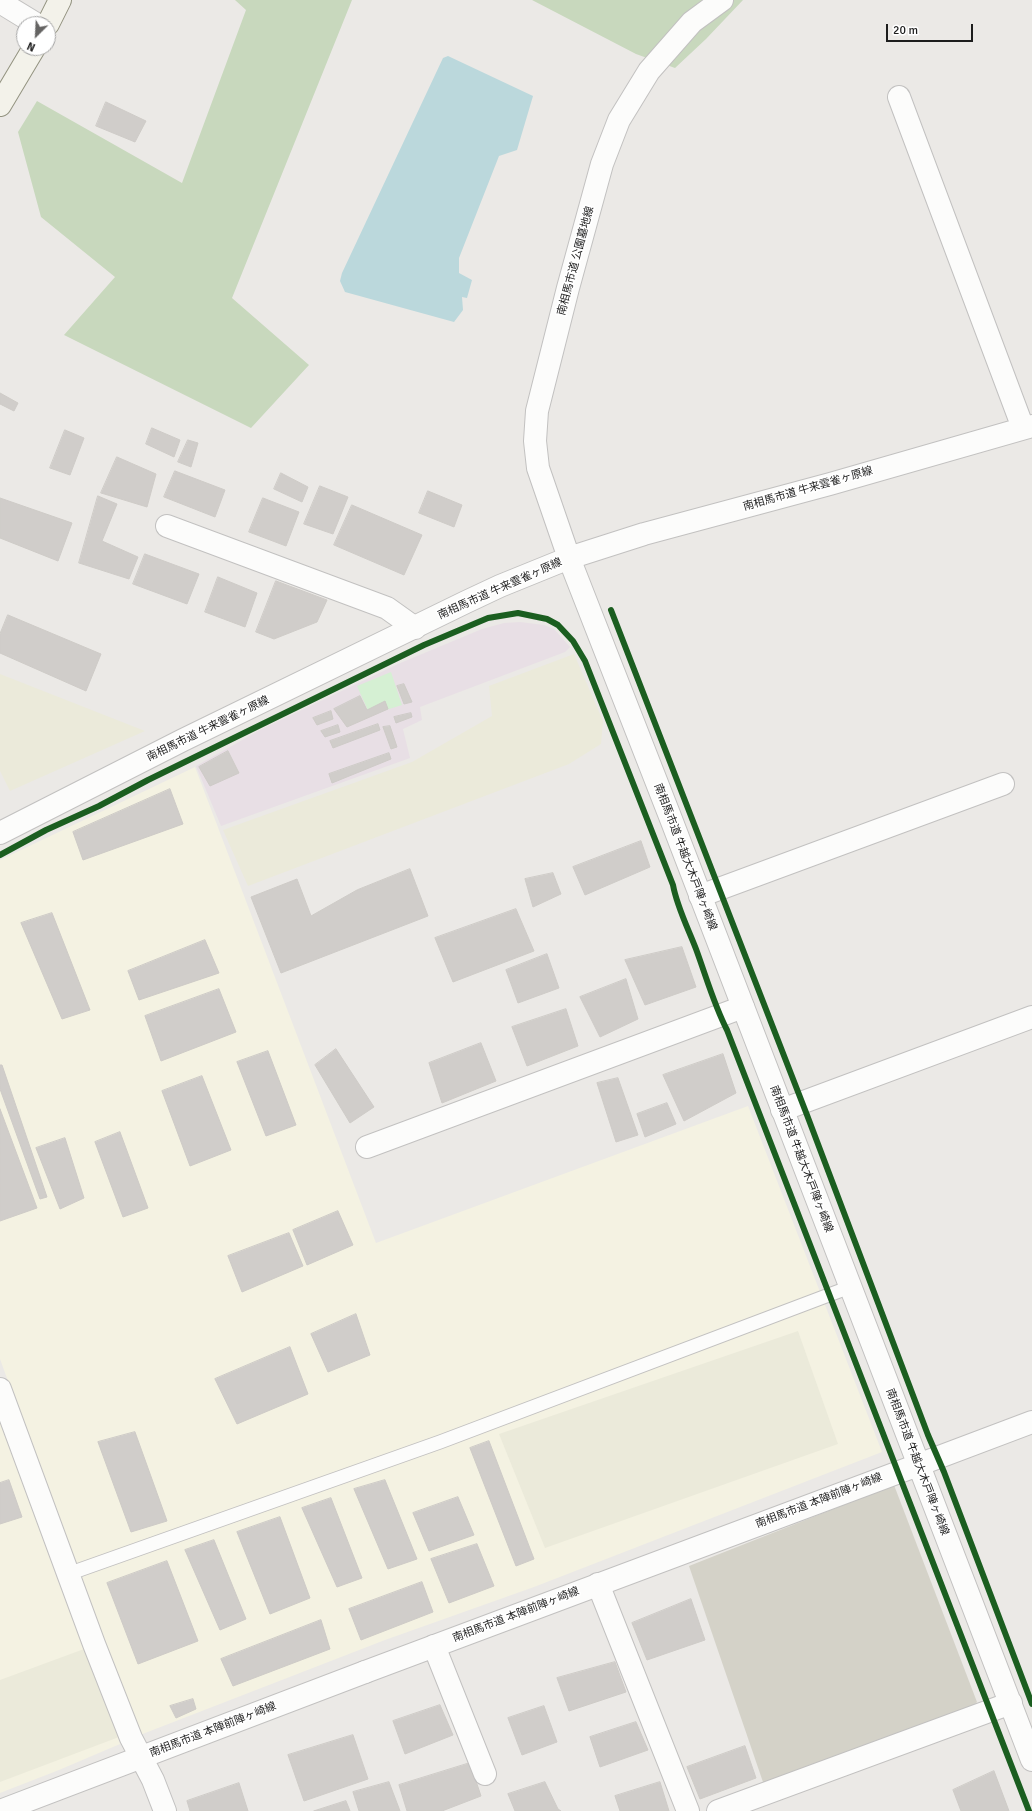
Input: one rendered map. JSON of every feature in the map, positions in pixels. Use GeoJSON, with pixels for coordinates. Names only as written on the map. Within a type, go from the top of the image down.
{"type":"FeatureCollection","features":[{"type":"Feature","properties":{"kind":"main road"},"geometry":{"type":"LineString","coordinates":[[52,16],[60,0]]}},
{"type":"Feature","properties":{"kind":"main road"},"geometry":{"type":"LineString","coordinates":[[0,105],[29,56]]}},
{"type":"Feature","properties":{"kind":"street","name":"南相馬市道 公園墓地線"},"geometry":{"type":"LineString","coordinates":[[569,558],[538,468],[535,441],[537,411],[568,288],[602,164],[619,120],[649,72],[692,22],[722,0]]}},
{"type":"Feature","properties":{"kind":"street"},"geometry":{"type":"LineString","coordinates":[[0,2],[23,16]]}},
{"type":"Feature","properties":{"kind":"street"},"geometry":{"type":"LineString","coordinates":[[899,97],[1028,427]]}},
{"type":"Feature","properties":{"kind":"street","name":"南相馬市道 牛来雲雀ヶ原線"},"geometry":{"type":"LineString","coordinates":[[0,833],[183,740],[500,586],[569,558],[644,534],[830,484],[1028,427]]}},
{"type":"Feature","properties":{"kind":"street"},"geometry":{"type":"LineString","coordinates":[[167,526],[387,608],[415,628]]}},
{"type":"Feature","properties":{"kind":"street","name":"南相馬市道 牛越大木戸陣ヶ崎線"},"geometry":{"type":"LineString","coordinates":[[569,558],[1032,1760]]}},
{"type":"Feature","properties":{"kind":"street"},"geometry":{"type":"LineString","coordinates":[[700,896],[1003,784]]}},
{"type":"Feature","properties":{"kind":"street"},"geometry":{"type":"LineString","coordinates":[[367,1148],[743,1007]]}},
{"type":"Feature","properties":{"kind":"street"},"geometry":{"type":"LineString","coordinates":[[782,1110],[1032,1017]]}},
{"type":"Feature","properties":{"kind":"street"},"geometry":{"type":"LineString","coordinates":[[0,1389],[68,1574],[128,1730],[153,1780],[165,1811]]}},
{"type":"Feature","properties":{"kind":"street","name":"南相馬市道 本陣前陣ヶ崎線"},"geometry":{"type":"LineString","coordinates":[[0,1811],[598,1584],[1032,1422]]}},
{"type":"Feature","properties":{"kind":"street"},"geometry":{"type":"LineString","coordinates":[[598,1584],[688,1811]]}},
{"type":"Feature","properties":{"kind":"street"},"geometry":{"type":"LineString","coordinates":[[434,1646],[485,1774]]}},
{"type":"Feature","properties":{"kind":"street"},"geometry":{"type":"LineString","coordinates":[[718,1811],[1011,1703]]}},
{"type":"Feature","properties":{"kind":"lane"},"geometry":{"type":"LineString","coordinates":[[68,1574],[447,1439],[850,1287]]}},
{"type":"Feature","properties":{"kind":"shaded area"},"geometry":{"type":"Polygon","coordinates":[[[520,622],[544,625],[554,629],[570,647],[565,652],[420,707],[422,720],[403,729],[410,758],[221,826],[196,766],[260,730],[398,664],[482,629],[504,623],[520,622]]]}},
{"type":"Feature","properties":{"kind":"shaded area"},"geometry":{"type":"Polygon","coordinates":[[[574,654],[603,721],[601,744],[569,764],[248,886],[223,830],[412,762],[492,716],[489,686],[574,654]]]}},
{"type":"Feature","properties":{"kind":"shaded area"},"geometry":{"type":"Polygon","coordinates":[[[0,674],[145,731],[10,791],[0,771],[0,674]]]}},
{"type":"Feature","properties":{"kind":"shaded area"},"geometry":{"type":"Polygon","coordinates":[[[195,767],[376,1243],[748,1106],[882,1452],[534,1587],[385,1640],[140,1735],[80,1580],[0,1359],[0,860],[195,767]]]}},
{"type":"Feature","properties":{"kind":"shaded area"},"geometry":{"type":"Polygon","coordinates":[[[798,1331],[838,1444],[545,1548],[499,1434],[798,1331]]]}},
{"type":"Feature","properties":{"kind":"shaded area"},"geometry":{"type":"Polygon","coordinates":[[[0,1420],[58,1581],[86,1647],[120,1744],[0,1793],[0,1420]]]}},
{"type":"Feature","properties":{"kind":"shaded area"},"geometry":{"type":"Polygon","coordinates":[[[894,1485],[977,1702],[973,1707],[764,1785],[689,1566],[894,1485]]]}},
{"type":"Feature","properties":{"kind":"shaded area"},"geometry":{"type":"Polygon","coordinates":[[[84,1649],[119,1737],[0,1782],[0,1680],[84,1649]]]}},
{"type":"Feature","properties":{"kind":"green space"},"geometry":{"type":"Polygon","coordinates":[[[235,0],[352,0],[232,298],[309,365],[251,428],[64,335],[115,277],[41,217],[18,132],[37,101],[182,183],[246,10],[235,0]]]}},
{"type":"Feature","properties":{"kind":"green space"},"geometry":{"type":"Polygon","coordinates":[[[532,0],[743,0],[706,39],[675,68],[636,54],[532,0]]]}},
{"type":"Feature","properties":{"kind":"green space"},"geometry":{"type":"Polygon","coordinates":[[[391,672],[402,705],[370,715],[357,686],[391,672]]]}},
{"type":"Feature","properties":{"kind":"water"},"geometry":{"type":"Polygon","coordinates":[[[448,56],[533,96],[517,150],[499,156],[459,258],[459,273],[472,280],[467,298],[462,297],[463,310],[454,322],[345,292],[340,281],[342,273],[443,58],[448,56]]]}},
{"type":"Feature","properties":{"kind":"building"},"geometry":{"type":"Polygon","coordinates":[[[106,102],[146,121],[135,142],[96,126],[106,102]]]}},
{"type":"Feature","properties":{"kind":"building"},"geometry":{"type":"Polygon","coordinates":[[[0,393],[18,403],[14,411],[0,404],[0,393]]]}},
{"type":"Feature","properties":{"kind":"building"},"geometry":{"type":"Polygon","coordinates":[[[152,428],[180,440],[174,457],[146,444],[152,428]]]}},
{"type":"Feature","properties":{"kind":"building"},"geometry":{"type":"Polygon","coordinates":[[[65,430],[84,438],[70,475],[50,468],[65,430]]]}},
{"type":"Feature","properties":{"kind":"building"},"geometry":{"type":"Polygon","coordinates":[[[188,440],[198,443],[191,467],[178,462],[188,440]]]}},
{"type":"Feature","properties":{"kind":"building"},"geometry":{"type":"Polygon","coordinates":[[[117,457],[156,474],[147,507],[101,493],[117,457]]]}},
{"type":"Feature","properties":{"kind":"building"},"geometry":{"type":"Polygon","coordinates":[[[175,471],[225,490],[215,517],[164,497],[175,471]]]}},
{"type":"Feature","properties":{"kind":"building"},"geometry":{"type":"Polygon","coordinates":[[[281,473],[308,487],[302,502],[274,489],[281,473]]]}},
{"type":"Feature","properties":{"kind":"building"},"geometry":{"type":"Polygon","coordinates":[[[320,486],[348,497],[333,534],[304,524],[320,486]]]}},
{"type":"Feature","properties":{"kind":"building"},"geometry":{"type":"Polygon","coordinates":[[[428,491],[462,505],[454,527],[419,513],[428,491]]]}},
{"type":"Feature","properties":{"kind":"building"},"geometry":{"type":"Polygon","coordinates":[[[98,496],[117,504],[102,541],[138,557],[129,579],[79,563],[98,496]]]}},
{"type":"Feature","properties":{"kind":"building"},"geometry":{"type":"Polygon","coordinates":[[[0,498],[72,523],[58,561],[0,538],[0,498]]]}},
{"type":"Feature","properties":{"kind":"building"},"geometry":{"type":"Polygon","coordinates":[[[263,498],[299,512],[286,546],[249,532],[263,498]]]}},
{"type":"Feature","properties":{"kind":"building"},"geometry":{"type":"Polygon","coordinates":[[[352,505],[422,535],[404,575],[334,545],[352,505]]]}},
{"type":"Feature","properties":{"kind":"building"},"geometry":{"type":"Polygon","coordinates":[[[145,554],[199,574],[187,604],[133,584],[145,554]]]}},
{"type":"Feature","properties":{"kind":"building"},"geometry":{"type":"Polygon","coordinates":[[[218,577],[257,593],[245,627],[205,612],[218,577]]]}},
{"type":"Feature","properties":{"kind":"building"},"geometry":{"type":"Polygon","coordinates":[[[276,581],[327,600],[317,622],[274,639],[256,632],[276,581]]]}},
{"type":"Feature","properties":{"kind":"building"},"geometry":{"type":"Polygon","coordinates":[[[8,615],[101,654],[86,691],[0,653],[0,634],[8,615]]]}},
{"type":"Feature","properties":{"kind":"building"},"geometry":{"type":"Polygon","coordinates":[[[404,684],[412,702],[404,704],[397,686],[404,684]]]}},
{"type":"Feature","properties":{"kind":"building"},"geometry":{"type":"Polygon","coordinates":[[[360,696],[367,710],[385,701],[388,709],[347,727],[334,709],[360,696]]]}},
{"type":"Feature","properties":{"kind":"building"},"geometry":{"type":"Polygon","coordinates":[[[331,711],[333,719],[317,725],[313,718],[331,711]]]}},
{"type":"Feature","properties":{"kind":"building"},"geometry":{"type":"Polygon","coordinates":[[[411,713],[412,717],[396,723],[394,717],[411,713]]]}},
{"type":"Feature","properties":{"kind":"building"},"geometry":{"type":"Polygon","coordinates":[[[378,724],[380,730],[333,748],[330,741],[378,724]]]}},
{"type":"Feature","properties":{"kind":"building"},"geometry":{"type":"Polygon","coordinates":[[[338,725],[340,732],[325,737],[321,731],[338,725]]]}},
{"type":"Feature","properties":{"kind":"building"},"geometry":{"type":"Polygon","coordinates":[[[390,726],[397,747],[391,749],[383,727],[390,726]]]}},
{"type":"Feature","properties":{"kind":"building"},"geometry":{"type":"Polygon","coordinates":[[[228,751],[239,773],[210,786],[199,767],[228,751]]]}},
{"type":"Feature","properties":{"kind":"building"},"geometry":{"type":"Polygon","coordinates":[[[389,753],[391,759],[332,783],[329,774],[389,753]]]}},
{"type":"Feature","properties":{"kind":"building"},"geometry":{"type":"Polygon","coordinates":[[[170,789],[183,824],[83,860],[73,832],[170,789]]]}},
{"type":"Feature","properties":{"kind":"building"},"geometry":{"type":"Polygon","coordinates":[[[641,841],[650,867],[585,895],[573,867],[641,841]]]}},
{"type":"Feature","properties":{"kind":"building"},"geometry":{"type":"Polygon","coordinates":[[[410,869],[428,916],[281,973],[251,897],[297,879],[311,916],[357,890],[410,869]]]}},
{"type":"Feature","properties":{"kind":"building"},"geometry":{"type":"Polygon","coordinates":[[[553,873],[561,894],[533,907],[525,879],[553,873]]]}},
{"type":"Feature","properties":{"kind":"building"},"geometry":{"type":"Polygon","coordinates":[[[516,909],[534,951],[453,982],[435,938],[516,909]]]}},
{"type":"Feature","properties":{"kind":"building"},"geometry":{"type":"Polygon","coordinates":[[[52,913],[90,1010],[62,1019],[21,923],[52,913]]]}},
{"type":"Feature","properties":{"kind":"building"},"geometry":{"type":"Polygon","coordinates":[[[205,940],[219,973],[139,1000],[128,971],[205,940]]]}},
{"type":"Feature","properties":{"kind":"building"},"geometry":{"type":"Polygon","coordinates":[[[682,947],[696,987],[645,1005],[625,960],[682,947]]]}},
{"type":"Feature","properties":{"kind":"building"},"geometry":{"type":"Polygon","coordinates":[[[547,954],[559,988],[518,1003],[506,970],[547,954]]]}},
{"type":"Feature","properties":{"kind":"building"},"geometry":{"type":"Polygon","coordinates":[[[626,979],[638,1019],[600,1037],[580,997],[626,979]]]}},
{"type":"Feature","properties":{"kind":"building"},"geometry":{"type":"Polygon","coordinates":[[[219,989],[236,1032],[161,1061],[145,1016],[219,989]]]}},
{"type":"Feature","properties":{"kind":"building"},"geometry":{"type":"Polygon","coordinates":[[[566,1009],[578,1046],[527,1066],[512,1027],[566,1009]]]}},
{"type":"Feature","properties":{"kind":"building"},"geometry":{"type":"Polygon","coordinates":[[[481,1043],[496,1081],[442,1103],[429,1063],[481,1043]]]}},
{"type":"Feature","properties":{"kind":"building"},"geometry":{"type":"Polygon","coordinates":[[[336,1049],[374,1107],[350,1123],[315,1065],[336,1049]]]}},
{"type":"Feature","properties":{"kind":"building"},"geometry":{"type":"Polygon","coordinates":[[[268,1051],[296,1125],[266,1136],[237,1062],[268,1051]]]}},
{"type":"Feature","properties":{"kind":"building"},"geometry":{"type":"Polygon","coordinates":[[[723,1054],[736,1093],[684,1121],[663,1075],[723,1054]]]}},
{"type":"Feature","properties":{"kind":"building"},"geometry":{"type":"Polygon","coordinates":[[[0,1065],[2,1065],[47,1197],[40,1199],[0,1089],[0,1065]]]}},
{"type":"Feature","properties":{"kind":"building"},"geometry":{"type":"Polygon","coordinates":[[[202,1076],[231,1150],[190,1166],[162,1091],[202,1076]]]}},
{"type":"Feature","properties":{"kind":"building"},"geometry":{"type":"Polygon","coordinates":[[[618,1078],[638,1135],[616,1142],[597,1083],[618,1078]]]}},
{"type":"Feature","properties":{"kind":"building"},"geometry":{"type":"Polygon","coordinates":[[[667,1103],[676,1124],[645,1137],[637,1114],[667,1103]]]}},
{"type":"Feature","properties":{"kind":"building"},"geometry":{"type":"Polygon","coordinates":[[[0,1109],[37,1208],[0,1221],[0,1109]]]}},
{"type":"Feature","properties":{"kind":"building"},"geometry":{"type":"Polygon","coordinates":[[[120,1132],[148,1208],[123,1217],[95,1142],[120,1132]]]}},
{"type":"Feature","properties":{"kind":"building"},"geometry":{"type":"Polygon","coordinates":[[[65,1138],[84,1198],[60,1209],[36,1148],[65,1138]]]}},
{"type":"Feature","properties":{"kind":"building"},"geometry":{"type":"Polygon","coordinates":[[[338,1211],[353,1245],[307,1265],[293,1230],[338,1211]]]}},
{"type":"Feature","properties":{"kind":"building"},"geometry":{"type":"Polygon","coordinates":[[[289,1233],[303,1266],[242,1292],[228,1256],[289,1233]]]}},
{"type":"Feature","properties":{"kind":"building"},"geometry":{"type":"Polygon","coordinates":[[[356,1314],[370,1355],[328,1372],[311,1334],[356,1314]]]}},
{"type":"Feature","properties":{"kind":"building"},"geometry":{"type":"Polygon","coordinates":[[[290,1347],[308,1394],[237,1424],[215,1379],[290,1347]]]}},
{"type":"Feature","properties":{"kind":"building"},"geometry":{"type":"Polygon","coordinates":[[[135,1432],[167,1521],[131,1532],[98,1442],[135,1432]]]}},
{"type":"Feature","properties":{"kind":"building"},"geometry":{"type":"Polygon","coordinates":[[[489,1441],[534,1559],[516,1566],[470,1448],[489,1441]]]}},
{"type":"Feature","properties":{"kind":"building"},"geometry":{"type":"Polygon","coordinates":[[[9,1480],[22,1517],[0,1524],[0,1483],[9,1480]]]}},
{"type":"Feature","properties":{"kind":"building"},"geometry":{"type":"Polygon","coordinates":[[[385,1480],[417,1559],[388,1569],[354,1489],[385,1480]]]}},
{"type":"Feature","properties":{"kind":"building"},"geometry":{"type":"Polygon","coordinates":[[[458,1497],[474,1535],[429,1551],[413,1513],[458,1497]]]}},
{"type":"Feature","properties":{"kind":"building"},"geometry":{"type":"Polygon","coordinates":[[[331,1498],[362,1578],[337,1587],[302,1508],[331,1498]]]}},
{"type":"Feature","properties":{"kind":"building"},"geometry":{"type":"Polygon","coordinates":[[[280,1517],[310,1598],[270,1614],[237,1532],[280,1517]]]}},
{"type":"Feature","properties":{"kind":"building"},"geometry":{"type":"Polygon","coordinates":[[[214,1540],[246,1619],[220,1630],[185,1550],[214,1540]]]}},
{"type":"Feature","properties":{"kind":"building"},"geometry":{"type":"Polygon","coordinates":[[[477,1544],[494,1586],[449,1603],[431,1559],[477,1544]]]}},
{"type":"Feature","properties":{"kind":"building"},"geometry":{"type":"Polygon","coordinates":[[[167,1561],[198,1641],[138,1664],[107,1583],[167,1561]]]}},
{"type":"Feature","properties":{"kind":"building"},"geometry":{"type":"Polygon","coordinates":[[[422,1582],[433,1612],[361,1640],[349,1609],[422,1582]]]}},
{"type":"Feature","properties":{"kind":"building"},"geometry":{"type":"Polygon","coordinates":[[[691,1599],[705,1640],[647,1660],[632,1623],[691,1599]]]}},
{"type":"Feature","properties":{"kind":"building"},"geometry":{"type":"Polygon","coordinates":[[[321,1620],[330,1649],[233,1686],[221,1659],[321,1620]]]}},
{"type":"Feature","properties":{"kind":"building"},"geometry":{"type":"Polygon","coordinates":[[[615,1662],[626,1692],[569,1711],[557,1678],[615,1662]]]}},
{"type":"Feature","properties":{"kind":"building"},"geometry":{"type":"Polygon","coordinates":[[[193,1699],[196,1709],[176,1718],[170,1706],[193,1699]]]}},
{"type":"Feature","properties":{"kind":"building"},"geometry":{"type":"Polygon","coordinates":[[[440,1705],[453,1735],[405,1754],[393,1721],[440,1705]]]}},
{"type":"Feature","properties":{"kind":"building"},"geometry":{"type":"Polygon","coordinates":[[[544,1706],[557,1742],[522,1755],[508,1718],[544,1706]]]}},
{"type":"Feature","properties":{"kind":"building"},"geometry":{"type":"Polygon","coordinates":[[[636,1722],[648,1750],[600,1767],[590,1737],[636,1722]]]}},
{"type":"Feature","properties":{"kind":"building"},"geometry":{"type":"Polygon","coordinates":[[[353,1735],[368,1779],[304,1801],[288,1755],[353,1735]]]}},
{"type":"Feature","properties":{"kind":"building"},"geometry":{"type":"Polygon","coordinates":[[[745,1746],[756,1778],[700,1799],[687,1767],[745,1746]]]}},
{"type":"Feature","properties":{"kind":"building"},"geometry":{"type":"Polygon","coordinates":[[[470,1763],[481,1796],[442,1811],[407,1811],[399,1785],[470,1763]]]}},
{"type":"Feature","properties":{"kind":"building"},"geometry":{"type":"Polygon","coordinates":[[[994,1771],[1009,1811],[961,1811],[953,1790],[994,1771]]]}},
{"type":"Feature","properties":{"kind":"building"},"geometry":{"type":"Polygon","coordinates":[[[389,1782],[400,1811],[359,1811],[353,1792],[389,1782]]]}},
{"type":"Feature","properties":{"kind":"building"},"geometry":{"type":"Polygon","coordinates":[[[545,1782],[558,1809],[561,1811],[515,1811],[508,1794],[545,1782]]]}},
{"type":"Feature","properties":{"kind":"building"},"geometry":{"type":"Polygon","coordinates":[[[660,1782],[669,1811],[620,1811],[615,1796],[660,1782]]]}},
{"type":"Feature","properties":{"kind":"building"},"geometry":{"type":"Polygon","coordinates":[[[239,1783],[248,1811],[190,1811],[187,1801],[239,1783]]]}},
{"type":"Feature","properties":{"kind":"building"},"geometry":{"type":"Polygon","coordinates":[[[346,1801],[350,1811],[314,1811],[346,1801]]]}},
{"type":"Feature","properties":{"kind":"cycle path"},"geometry":{"type":"LineString","coordinates":[[611,610],[807,1115],[1032,1704]]}},
{"type":"Feature","properties":{"kind":"cycle path"},"geometry":{"type":"LineString","coordinates":[[0,855],[46,830],[99,806],[148,780],[424,645],[488,618],[518,613],[547,619],[558,625],[573,641],[585,661],[673,885],[680,909],[714,1001],[727,1030],[1029,1811]]}}]}
